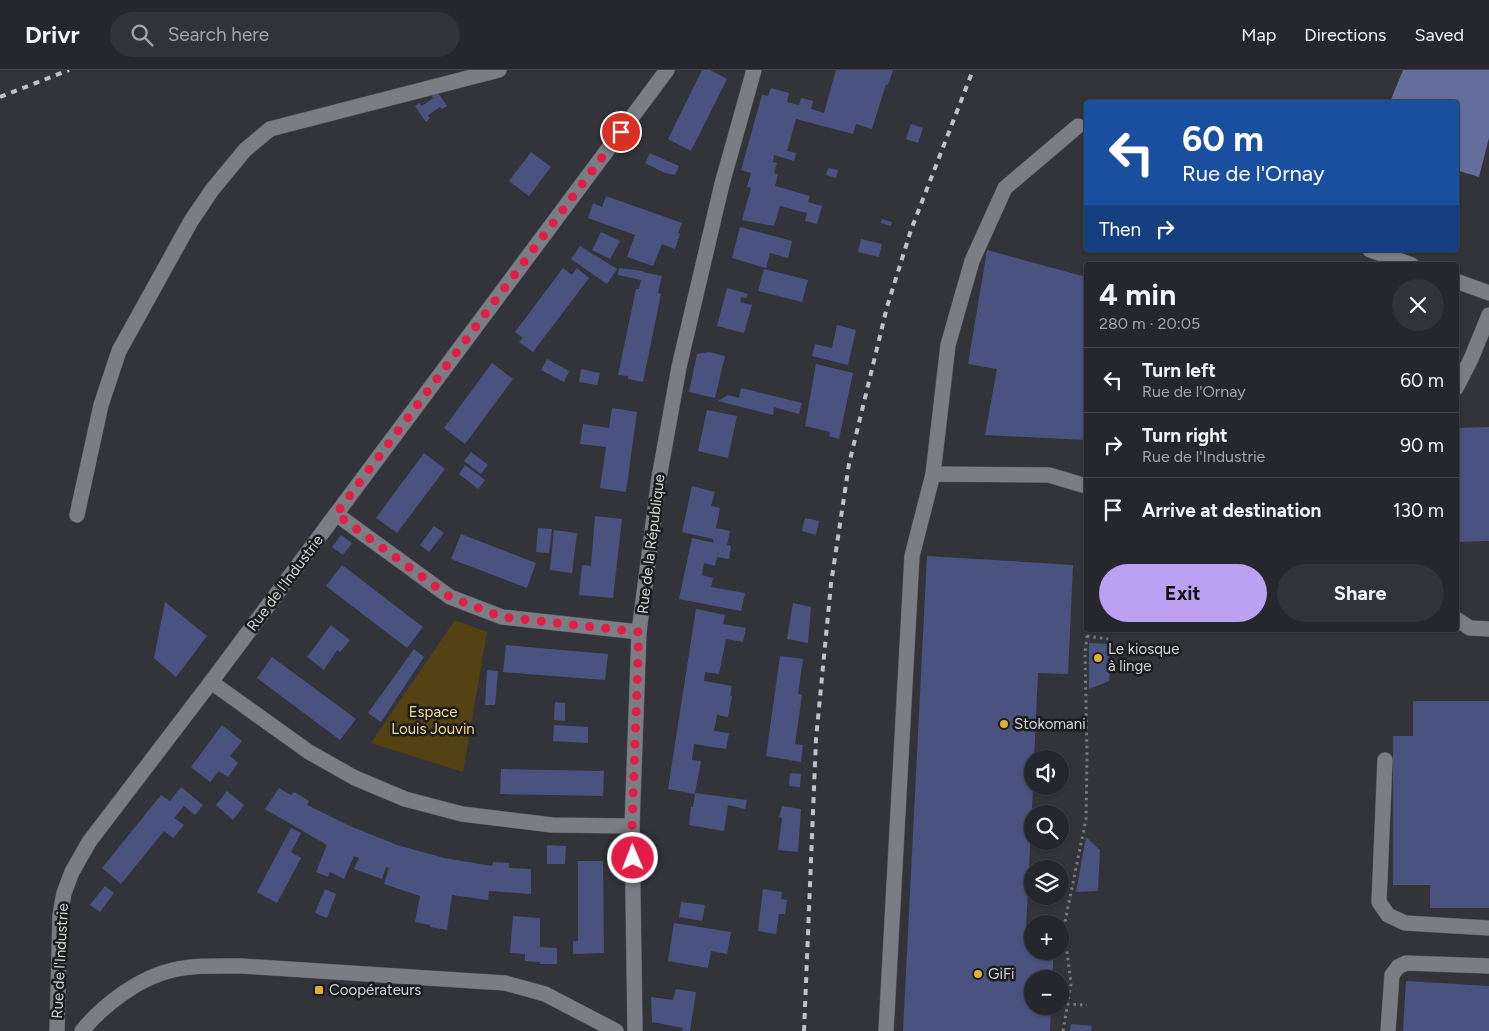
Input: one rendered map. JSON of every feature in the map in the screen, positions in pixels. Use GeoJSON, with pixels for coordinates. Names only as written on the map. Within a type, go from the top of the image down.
{"type":"FeatureCollection","features":[{"type":"Feature","properties":{"kind":"street"},"geometry":{"type":"LineString","coordinates":[[77,515],[101,405],[119,351],[191,220],[212,190],[245,150],[270,129],[499,70]]}},
{"type":"Feature","properties":{"kind":"street","name":"Rue de l'Industrie"},"geometry":{"type":"LineString","coordinates":[[57,1031],[60,915],[64,893],[72,872],[89,842],[211,682],[668,70]]}},
{"type":"Feature","properties":{"kind":"street","name":"Rue de la République"},"geometry":{"type":"LineString","coordinates":[[634,1031],[632,826],[639,632],[659,478],[679,367],[722,184],[754,70]]}},
{"type":"Feature","properties":{"kind":"street"},"geometry":{"type":"LineString","coordinates":[[886,1031],[912,556],[933,474],[948,345],[972,261],[1005,188],[1078,126]]}},
{"type":"Feature","properties":{"kind":"street"},"geometry":{"type":"LineString","coordinates":[[1376,252],[1404,262]]}},
{"type":"Feature","properties":{"kind":"street"},"geometry":{"type":"LineString","coordinates":[[1459,282],[1489,293]]}},
{"type":"Feature","properties":{"kind":"street"},"geometry":{"type":"LineString","coordinates":[[1459,383],[1472,359],[1489,315]]}},
{"type":"Feature","properties":{"kind":"street"},"geometry":{"type":"LineString","coordinates":[[933,474],[1049,475],[1084,485]]}},
{"type":"Feature","properties":{"kind":"street"},"geometry":{"type":"LineString","coordinates":[[336,514],[450,597],[502,617],[639,632]]}},
{"type":"Feature","properties":{"kind":"street"},"geometry":{"type":"LineString","coordinates":[[1459,622],[1470,628],[1489,629]]}},
{"type":"Feature","properties":{"kind":"street"},"geometry":{"type":"LineString","coordinates":[[211,682],[309,752],[355,778],[405,799],[471,815],[552,825],[632,826]]}},
{"type":"Feature","properties":{"kind":"street"},"geometry":{"type":"LineString","coordinates":[[1385,760],[1379,902],[1388,915],[1405,923],[1489,928]]}},
{"type":"Feature","properties":{"kind":"street"},"geometry":{"type":"LineString","coordinates":[[1388,1031],[1392,975],[1398,968],[1406,963],[1489,966]]}},
{"type":"Feature","properties":{"kind":"street"},"geometry":{"type":"LineString","coordinates":[[82,1031],[107,1005],[149,978],[172,970],[200,966],[251,967],[505,983],[545,994],[616,1031]]}},
{"type":"Feature","properties":{"kind":"path"},"geometry":{"type":"LineString","coordinates":[[1069,994],[1071,984],[1064,927],[1086,819],[1085,652],[1088,632]]}},
{"type":"Feature","properties":{"kind":"path"},"geometry":{"type":"LineString","coordinates":[[1087,636],[1108,639]]}},
{"type":"Feature","properties":{"kind":"path"},"geometry":{"type":"LineString","coordinates":[[1069,1004],[1087,1005]]}},
{"type":"Feature","properties":{"kind":"path"},"geometry":{"type":"LineString","coordinates":[[1063,1031],[1065,1015]]}},
{"type":"Feature","properties":{"kind":"green space","name":"Espace Louis Jouvin"},"geometry":{"type":"Polygon","coordinates":[[[455,620],[487,632],[463,772],[371,743],[455,620]]]}},
{"type":"Feature","properties":{"kind":"water"},"geometry":{"type":"Polygon","coordinates":[[[1403,70],[1489,70],[1489,138],[1479,177],[1459,171],[1459,100],[1391,100],[1403,70]]]}},
{"type":"Feature","properties":{"kind":"building"},"geometry":{"type":"Polygon","coordinates":[[[702,70],[710,70],[727,79],[691,151],[668,139],[702,70]]]}},
{"type":"Feature","properties":{"kind":"building"},"geometry":{"type":"Polygon","coordinates":[[[836,70],[893,70],[888,85],[886,84],[872,129],[856,124],[853,134],[796,119],[787,151],[796,153],[794,161],[774,155],[773,162],[777,163],[774,173],[778,175],[775,186],[810,196],[808,202],[822,206],[817,224],[805,221],[807,213],[780,206],[774,226],[742,220],[751,188],[747,187],[751,173],[741,170],[762,95],[768,96],[771,88],[789,93],[787,102],[799,105],[801,98],[813,101],[811,109],[824,113],[836,70]]]}},
{"type":"Feature","properties":{"kind":"building"},"geometry":{"type":"Polygon","coordinates":[[[436,90],[447,106],[442,109],[440,107],[428,115],[430,118],[426,122],[415,106],[419,103],[422,106],[433,98],[430,94],[436,90]]]}},
{"type":"Feature","properties":{"kind":"building"},"geometry":{"type":"Polygon","coordinates":[[[911,124],[923,128],[918,143],[906,139],[911,124]]]}},
{"type":"Feature","properties":{"kind":"building"},"geometry":{"type":"Polygon","coordinates":[[[531,152],[551,167],[529,196],[509,181],[531,152]]]}},
{"type":"Feature","properties":{"kind":"building"},"geometry":{"type":"Polygon","coordinates":[[[650,153],[679,166],[675,175],[665,173],[645,163],[650,153]]]}},
{"type":"Feature","properties":{"kind":"building"},"geometry":{"type":"Polygon","coordinates":[[[828,168],[838,170],[836,178],[826,175],[828,168]]]}},
{"type":"Feature","properties":{"kind":"building"},"geometry":{"type":"Polygon","coordinates":[[[606,196],[682,223],[675,249],[662,244],[653,266],[627,257],[635,235],[588,218],[593,203],[602,207],[606,196]]]}},
{"type":"Feature","properties":{"kind":"building"},"geometry":{"type":"Polygon","coordinates":[[[882,219],[892,222],[891,226],[881,223],[882,219]]]}},
{"type":"Feature","properties":{"kind":"building"},"geometry":{"type":"Polygon","coordinates":[[[740,227],[792,241],[788,258],[770,253],[766,268],[732,258],[740,227]]]}},
{"type":"Feature","properties":{"kind":"building"},"geometry":{"type":"Polygon","coordinates":[[[601,232],[620,241],[610,259],[592,250],[601,232]]]}},
{"type":"Feature","properties":{"kind":"building"},"geometry":{"type":"Polygon","coordinates":[[[861,239],[882,244],[879,257],[858,252],[861,239]]]}},
{"type":"Feature","properties":{"kind":"building"},"geometry":{"type":"Polygon","coordinates":[[[580,246],[617,269],[607,284],[571,259],[580,246]]]}},
{"type":"Feature","properties":{"kind":"building"},"geometry":{"type":"Polygon","coordinates":[[[987,250],[1084,276],[1084,440],[985,435],[997,369],[968,364],[987,250]]]}},
{"type":"Feature","properties":{"kind":"building"},"geometry":{"type":"Polygon","coordinates":[[[563,268],[572,275],[577,268],[589,278],[533,352],[519,342],[523,338],[515,332],[563,268]]]}},
{"type":"Feature","properties":{"kind":"building"},"geometry":{"type":"Polygon","coordinates":[[[619,268],[662,276],[658,293],[661,294],[643,382],[628,379],[628,376],[618,375],[636,289],[639,289],[641,280],[618,275],[619,268]]]}},
{"type":"Feature","properties":{"kind":"building"},"geometry":{"type":"Polygon","coordinates":[[[764,269],[808,280],[802,302],[758,291],[764,269]]]}},
{"type":"Feature","properties":{"kind":"building"},"geometry":{"type":"Polygon","coordinates":[[[727,288],[748,294],[746,298],[741,297],[740,302],[752,305],[744,333],[717,326],[727,288]]]}},
{"type":"Feature","properties":{"kind":"building"},"geometry":{"type":"Polygon","coordinates":[[[837,325],[856,330],[848,365],[812,356],[815,344],[832,348],[837,325]]]}},
{"type":"Feature","properties":{"kind":"building"},"geometry":{"type":"Polygon","coordinates":[[[709,352],[725,356],[715,398],[689,392],[697,354],[709,352]]]}},
{"type":"Feature","properties":{"kind":"building"},"geometry":{"type":"Polygon","coordinates":[[[547,359],[569,371],[564,382],[541,370],[547,359]]]}},
{"type":"Feature","properties":{"kind":"building"},"geometry":{"type":"Polygon","coordinates":[[[492,363],[513,379],[465,444],[444,428],[492,363]]]}},
{"type":"Feature","properties":{"kind":"building"},"geometry":{"type":"Polygon","coordinates":[[[816,364],[853,373],[839,439],[829,436],[830,432],[805,426],[816,364]]]}},
{"type":"Feature","properties":{"kind":"building"},"geometry":{"type":"Polygon","coordinates":[[[581,369],[600,373],[597,385],[579,382],[581,369]]]}},
{"type":"Feature","properties":{"kind":"building"},"geometry":{"type":"Polygon","coordinates":[[[741,388],[802,403],[799,414],[774,407],[773,415],[718,401],[728,395],[739,398],[741,388]]]}},
{"type":"Feature","properties":{"kind":"building"},"geometry":{"type":"Polygon","coordinates":[[[612,408],[637,412],[626,492],[600,488],[606,447],[580,444],[583,424],[609,428],[612,408]]]}},
{"type":"Feature","properties":{"kind":"building"},"geometry":{"type":"Polygon","coordinates":[[[707,410],[737,416],[728,458],[698,451],[707,410]]]}},
{"type":"Feature","properties":{"kind":"building"},"geometry":{"type":"Polygon","coordinates":[[[1489,427],[1489,541],[1459,542],[1459,428],[1489,427]]]}},
{"type":"Feature","properties":{"kind":"building"},"geometry":{"type":"Polygon","coordinates":[[[471,452],[488,465],[481,474],[464,461],[471,452]]]}},
{"type":"Feature","properties":{"kind":"building"},"geometry":{"type":"Polygon","coordinates":[[[424,453],[445,469],[397,533],[376,518],[424,453]]]}},
{"type":"Feature","properties":{"kind":"building"},"geometry":{"type":"Polygon","coordinates":[[[465,465],[485,480],[478,489],[459,474],[465,465]]]}},
{"type":"Feature","properties":{"kind":"building"},"geometry":{"type":"Polygon","coordinates":[[[692,486],[715,492],[711,506],[720,508],[716,528],[730,531],[727,545],[731,546],[729,559],[717,557],[715,566],[704,563],[702,575],[713,578],[711,587],[745,593],[741,611],[679,599],[692,538],[714,543],[713,539],[682,532],[692,486]]]}},
{"type":"Feature","properties":{"kind":"building"},"geometry":{"type":"Polygon","coordinates":[[[595,516],[622,519],[613,598],[579,595],[582,565],[591,566],[595,516]]]}},
{"type":"Feature","properties":{"kind":"building"},"geometry":{"type":"Polygon","coordinates":[[[805,518],[819,521],[816,535],[802,531],[805,518]]]}},
{"type":"Feature","properties":{"kind":"building"},"geometry":{"type":"Polygon","coordinates":[[[434,526],[444,533],[429,552],[420,545],[434,526]]]}},
{"type":"Feature","properties":{"kind":"building"},"geometry":{"type":"Polygon","coordinates":[[[538,528],[552,529],[549,553],[536,552],[538,528]]]}},
{"type":"Feature","properties":{"kind":"building"},"geometry":{"type":"Polygon","coordinates":[[[554,530],[577,533],[572,573],[550,570],[554,530]]]}},
{"type":"Feature","properties":{"kind":"building"},"geometry":{"type":"Polygon","coordinates":[[[461,534],[536,563],[527,588],[451,559],[461,534]]]}},
{"type":"Feature","properties":{"kind":"building"},"geometry":{"type":"Polygon","coordinates":[[[341,535],[352,543],[343,555],[332,547],[341,535]]]}},
{"type":"Feature","properties":{"kind":"building"},"geometry":{"type":"Polygon","coordinates":[[[927,556],[1073,565],[1068,674],[1038,673],[1034,750],[1024,750],[1024,795],[1033,795],[1032,805],[1024,805],[1024,850],[1030,850],[1029,860],[1024,860],[1024,905],[1027,905],[1027,915],[1024,915],[1024,960],[1053,960],[1053,970],[1024,970],[1024,1015],[1051,1015],[1050,1031],[903,1031],[927,556]]]}},
{"type":"Feature","properties":{"kind":"building"},"geometry":{"type":"Polygon","coordinates":[[[342,565],[423,627],[407,648],[326,586],[342,565]]]}},
{"type":"Feature","properties":{"kind":"building"},"geometry":{"type":"Polygon","coordinates":[[[165,602],[207,636],[176,677],[154,658],[165,602]]]}},
{"type":"Feature","properties":{"kind":"building"},"geometry":{"type":"Polygon","coordinates":[[[793,603],[811,607],[808,643],[787,639],[793,603]]]}},
{"type":"Feature","properties":{"kind":"building"},"geometry":{"type":"Polygon","coordinates":[[[696,609],[725,615],[723,624],[746,628],[743,642],[726,639],[719,674],[705,672],[704,681],[732,686],[728,717],[717,715],[714,731],[729,733],[726,749],[694,744],[692,760],[701,761],[695,793],[747,800],[745,809],[728,805],[724,831],[689,825],[695,794],[668,789],[696,609]]]}},
{"type":"Feature","properties":{"kind":"building"},"geometry":{"type":"Polygon","coordinates":[[[331,625],[350,640],[340,652],[337,650],[324,670],[307,657],[331,625]]]}},
{"type":"Feature","properties":{"kind":"building"},"geometry":{"type":"Polygon","coordinates":[[[1089,643],[1111,644],[1109,681],[1089,689],[1089,643]]]}},
{"type":"Feature","properties":{"kind":"building"},"geometry":{"type":"Polygon","coordinates":[[[506,645],[608,654],[605,680],[503,672],[506,645]]]}},
{"type":"Feature","properties":{"kind":"building"},"geometry":{"type":"Polygon","coordinates":[[[414,649],[424,657],[381,722],[368,713],[414,649]]]}},
{"type":"Feature","properties":{"kind":"building"},"geometry":{"type":"Polygon","coordinates":[[[780,656],[803,659],[798,694],[802,695],[795,744],[803,745],[801,762],[766,756],[780,656]]]}},
{"type":"Feature","properties":{"kind":"building"},"geometry":{"type":"Polygon","coordinates":[[[272,657],[356,719],[340,740],[257,678],[272,657]]]}},
{"type":"Feature","properties":{"kind":"building"},"geometry":{"type":"Polygon","coordinates":[[[487,670],[498,671],[495,705],[485,705],[487,670]]]}},
{"type":"Feature","properties":{"kind":"building"},"geometry":{"type":"Polygon","coordinates":[[[1413,701],[1489,701],[1489,908],[1430,908],[1430,885],[1393,885],[1393,736],[1413,736],[1413,701]]]}},
{"type":"Feature","properties":{"kind":"building"},"geometry":{"type":"Polygon","coordinates":[[[555,702],[565,703],[565,721],[554,720],[555,702]]]}},
{"type":"Feature","properties":{"kind":"building"},"geometry":{"type":"Polygon","coordinates":[[[222,725],[242,741],[230,756],[238,763],[228,777],[219,771],[210,782],[191,767],[222,725]]]}},
{"type":"Feature","properties":{"kind":"building"},"geometry":{"type":"Polygon","coordinates":[[[554,725],[588,727],[588,743],[553,741],[554,725]]]}},
{"type":"Feature","properties":{"kind":"building"},"geometry":{"type":"Polygon","coordinates":[[[501,769],[604,771],[603,796],[500,794],[501,769]]]}},
{"type":"Feature","properties":{"kind":"building"},"geometry":{"type":"Polygon","coordinates":[[[790,773],[801,774],[800,787],[789,786],[790,773]]]}},
{"type":"Feature","properties":{"kind":"building"},"geometry":{"type":"Polygon","coordinates":[[[181,787],[203,805],[195,815],[184,806],[174,818],[184,825],[173,838],[164,831],[121,884],[102,868],[161,795],[170,801],[181,787]]]}},
{"type":"Feature","properties":{"kind":"building"},"geometry":{"type":"Polygon","coordinates":[[[279,788],[291,795],[294,792],[309,801],[307,805],[350,826],[397,845],[444,858],[492,866],[493,862],[509,863],[509,868],[531,869],[531,894],[489,891],[488,900],[452,895],[447,930],[415,922],[420,896],[384,884],[389,868],[386,867],[382,879],[354,869],[359,858],[354,856],[344,879],[330,872],[328,877],[316,872],[327,845],[265,809],[279,788]]]}},
{"type":"Feature","properties":{"kind":"building"},"geometry":{"type":"Polygon","coordinates":[[[227,791],[244,805],[233,820],[216,805],[227,791]]]}},
{"type":"Feature","properties":{"kind":"building"},"geometry":{"type":"Polygon","coordinates":[[[782,806],[801,809],[798,852],[778,850],[782,818],[779,817],[782,806]]]}},
{"type":"Feature","properties":{"kind":"building"},"geometry":{"type":"Polygon","coordinates":[[[291,828],[301,833],[291,852],[301,858],[277,903],[257,892],[291,828]]]}},
{"type":"Feature","properties":{"kind":"building"},"geometry":{"type":"Polygon","coordinates":[[[1086,837],[1100,850],[1098,891],[1076,892],[1086,837]]]}},
{"type":"Feature","properties":{"kind":"building"},"geometry":{"type":"Polygon","coordinates":[[[547,845],[566,846],[565,864],[547,864],[547,845]]]}},
{"type":"Feature","properties":{"kind":"building"},"geometry":{"type":"Polygon","coordinates":[[[578,861],[603,861],[604,953],[573,954],[573,941],[578,941],[578,861]]]}},
{"type":"Feature","properties":{"kind":"building"},"geometry":{"type":"Polygon","coordinates":[[[105,886],[114,893],[100,912],[90,905],[105,886]]]}},
{"type":"Feature","properties":{"kind":"building"},"geometry":{"type":"Polygon","coordinates":[[[325,889],[336,894],[327,918],[315,913],[325,889]]]}},
{"type":"Feature","properties":{"kind":"building"},"geometry":{"type":"Polygon","coordinates":[[[763,889],[782,892],[781,899],[787,900],[785,914],[779,914],[776,934],[758,931],[763,889]]]}},
{"type":"Feature","properties":{"kind":"building"},"geometry":{"type":"Polygon","coordinates":[[[681,902],[705,905],[702,921],[679,917],[681,902]]]}},
{"type":"Feature","properties":{"kind":"building"},"geometry":{"type":"Polygon","coordinates":[[[513,916],[540,918],[540,947],[557,948],[557,964],[540,964],[540,962],[525,961],[525,954],[510,953],[513,916]]]}},
{"type":"Feature","properties":{"kind":"building"},"geometry":{"type":"Polygon","coordinates":[[[674,923],[731,932],[727,954],[711,951],[708,968],[668,961],[674,923]]]}},
{"type":"Feature","properties":{"kind":"building"},"geometry":{"type":"Polygon","coordinates":[[[1406,981],[1489,986],[1489,1031],[1403,1031],[1406,981]]]}},
{"type":"Feature","properties":{"kind":"building"},"geometry":{"type":"Polygon","coordinates":[[[676,989],[696,992],[690,1031],[682,1031],[683,1028],[652,1022],[651,997],[673,1000],[676,989]]]}},
{"type":"Feature","properties":{"kind":"building"},"geometry":{"type":"Polygon","coordinates":[[[1071,1024],[1092,1026],[1091,1031],[1070,1031],[1071,1024]]]}},
{"type":"Feature","properties":{"kind":"railway"},"geometry":{"type":"LineString","coordinates":[[0,97],[69,70]]}},
{"type":"Feature","properties":{"kind":"railway"},"geometry":{"type":"LineString","coordinates":[[804,1031],[816,739],[831,584],[849,464],[887,307],[911,230],[973,70]]}},
{"type":"Feature","properties":{"kind":"place","name":"Le kiosque à linge"},"geometry":{"type":"Point","coordinates":[1098,658]}},
{"type":"Feature","properties":{"kind":"place","name":"Stokomani"},"geometry":{"type":"Point","coordinates":[1004,724]}},
{"type":"Feature","properties":{"kind":"place","name":"GiFi"},"geometry":{"type":"Point","coordinates":[978,974]}},
{"type":"Feature","properties":{"kind":"place","name":"Coopérateurs"},"geometry":{"type":"Point","coordinates":[319,990]}},
{"type":"Feature","properties":{"kind":"route"},"geometry":{"type":"LineString","coordinates":[[621,132],[336,514],[450,597],[502,617],[639,632],[632,826],[633,858]]}}]}
